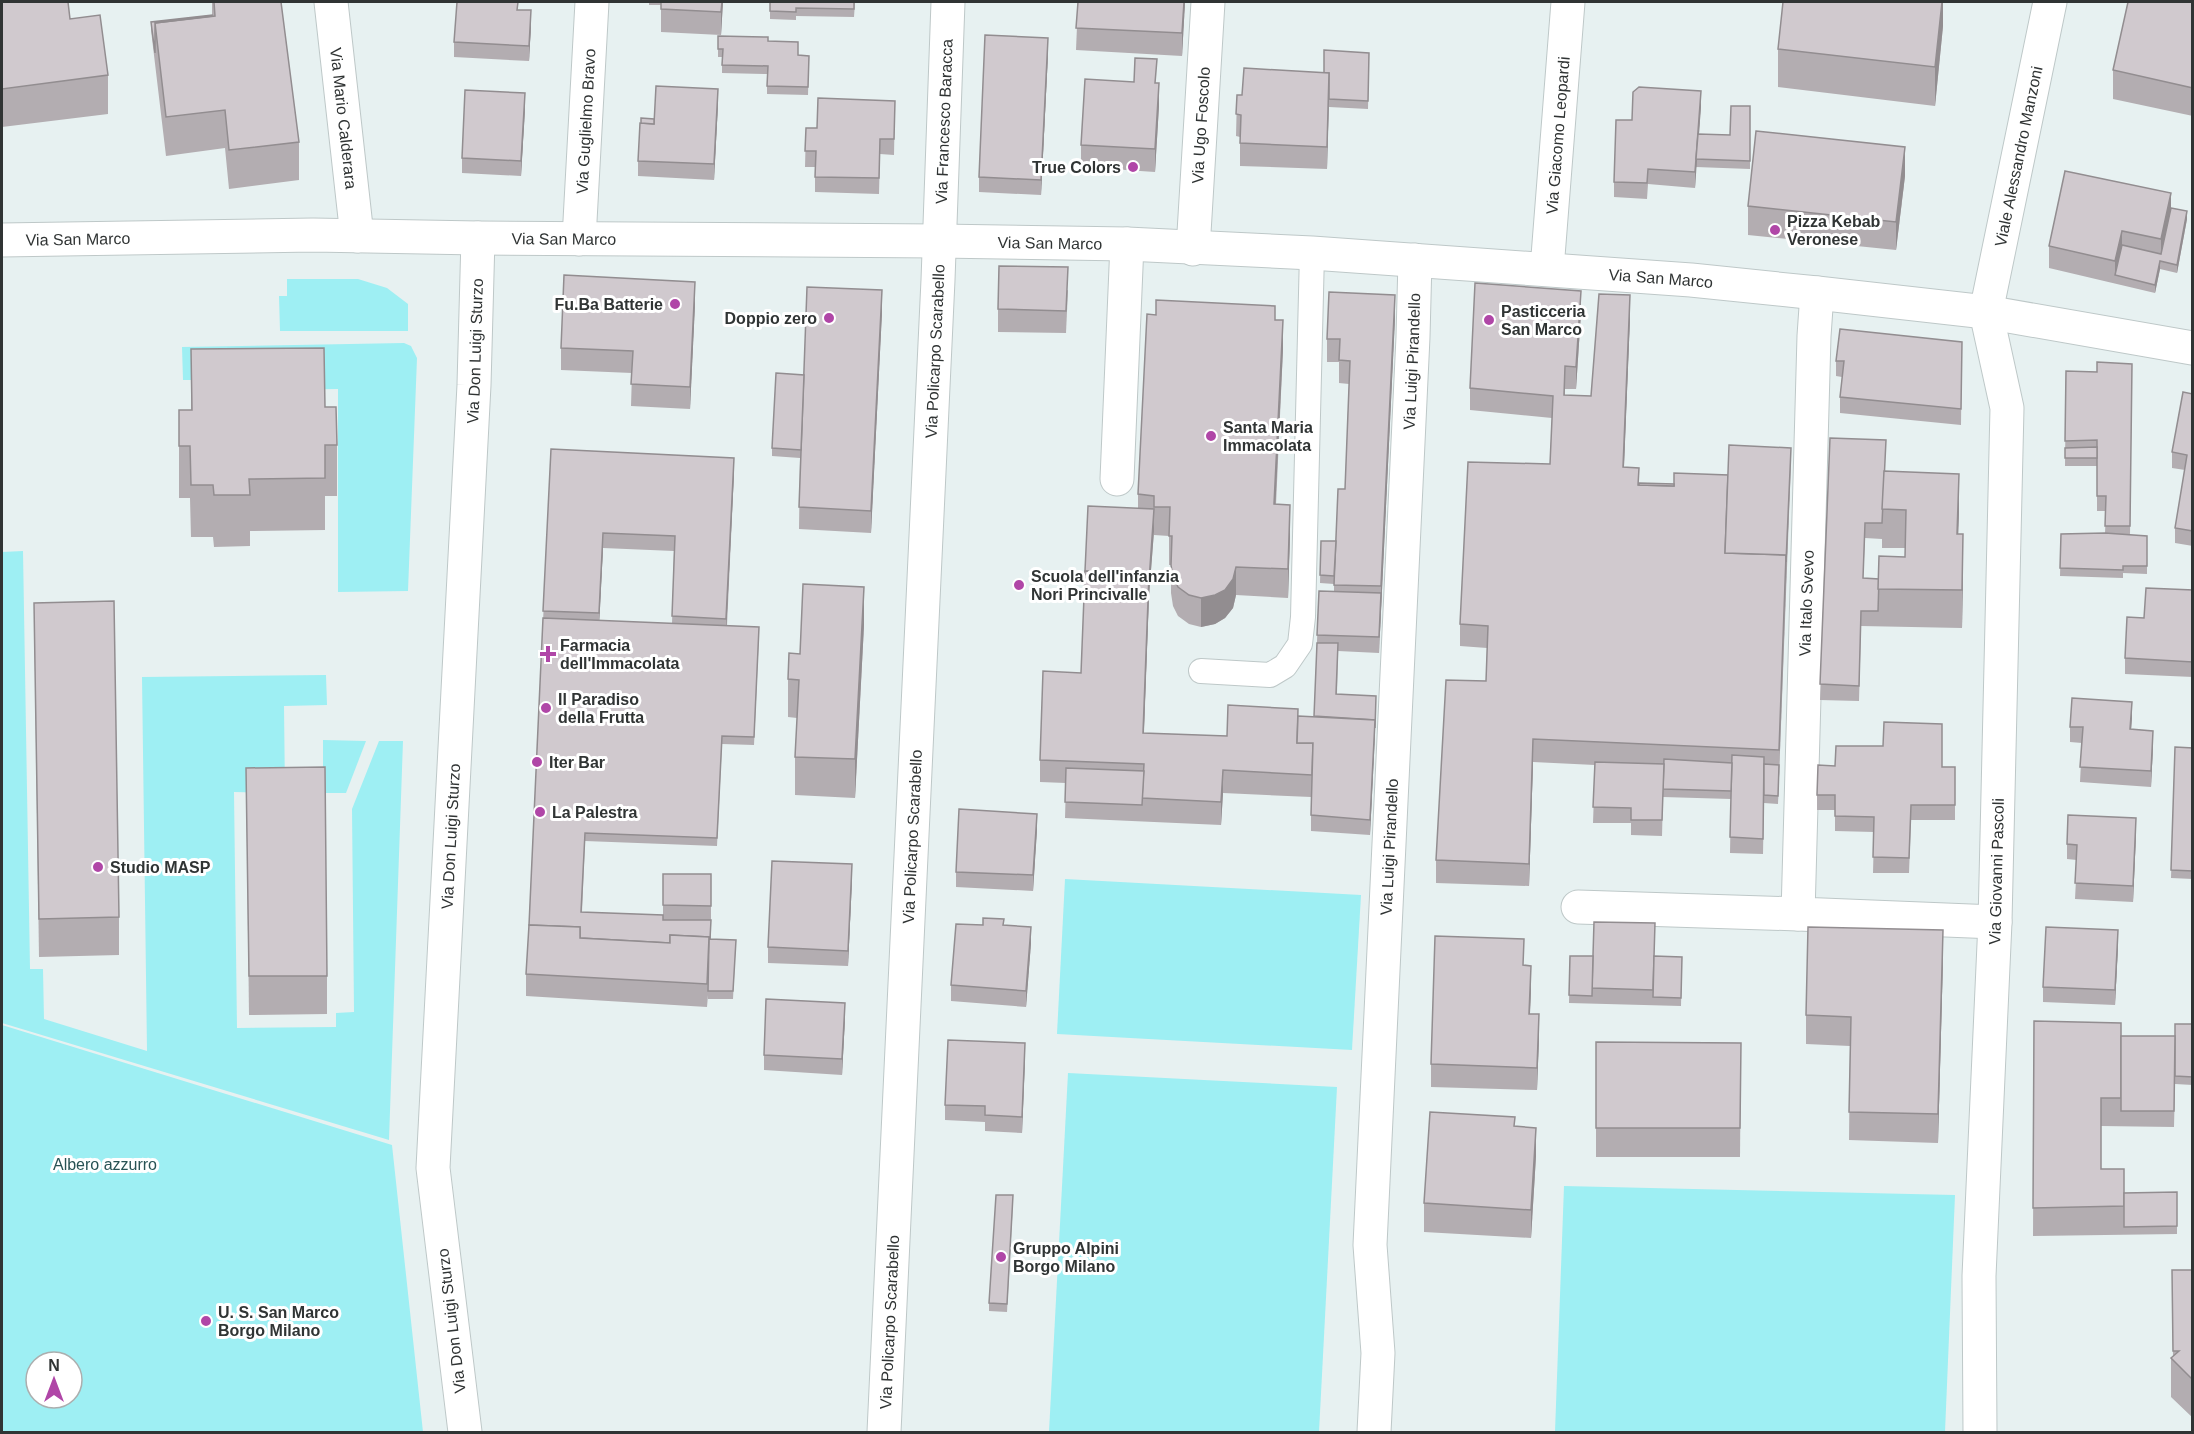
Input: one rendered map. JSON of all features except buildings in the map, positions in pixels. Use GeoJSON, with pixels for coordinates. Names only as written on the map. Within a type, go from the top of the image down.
{"type":"FeatureCollection","features":[{"type":"Feature","properties":{"kind":"street","name":"Via Mario Calderara"},"geometry":{"type":"LineString","coordinates":[[331,2],[357,236]]}},
{"type":"Feature","properties":{"kind":"street","name":"Via Guglielmo Bravo"},"geometry":{"type":"LineString","coordinates":[[579,239],[592,2]]}},
{"type":"Feature","properties":{"kind":"street","name":"Via Francesco Baracca"},"geometry":{"type":"LineString","coordinates":[[939,241],[948,2]]}},
{"type":"Feature","properties":{"kind":"street","name":"Via Ugo Foscolo"},"geometry":{"type":"LineString","coordinates":[[1193,249],[1208,2]]}},
{"type":"Feature","properties":{"kind":"street","name":"Viale Alessandro Manzoni"},"geometry":{"type":"LineString","coordinates":[[1986,312],[2050,2]]}},
{"type":"Feature","properties":{"kind":"street","name":"Via Giacomo Leopardi"},"geometry":{"type":"LineString","coordinates":[[1547,269],[1567,11]]}},
{"type":"Feature","properties":{"kind":"street","name":"Via San Marco"},"geometry":{"type":"LineString","coordinates":[[2,240],[357,236],[939,241],[1127,244],[1312,253],[1691,280],[1817,293],[1986,312],[2193,348]]}},
{"type":"Feature","properties":{"kind":"street","name":"Via Don Luigi Sturzo"},"geometry":{"type":"LineString","coordinates":[[465,1432],[433,1168],[474,385],[478,238]]}},
{"type":"Feature","properties":{"kind":"street","name":"Via Policarpo Scarabello"},"geometry":{"type":"LineString","coordinates":[[884,1432],[939,241]]}},
{"type":"Feature","properties":{"kind":"street","name":"Via San Marco"},"geometry":{"type":"LineString","coordinates":[[1117,479],[1127,244]]}},
{"type":"Feature","properties":{"kind":"street","name":"Via Luigi Pirandello"},"geometry":{"type":"LineString","coordinates":[[1374,1432],[1378,1353],[1370,1245],[1415,260]]}},
{"type":"Feature","properties":{"kind":"street","name":"Via Italo Svevo"},"geometry":{"type":"LineString","coordinates":[[1798,914],[1813,360],[1817,293]]}},
{"type":"Feature","properties":{"kind":"street","name":"Via Giovanni Pascoli"},"geometry":{"type":"LineString","coordinates":[[1980,1432],[1979,1276],[1995,922],[2007,408],[1986,312]]}},
{"type":"Feature","properties":{"kind":"street"},"geometry":{"type":"LineString","coordinates":[[1578,907],[1995,922]]}},
{"type":"Feature","properties":{"kind":"lane"},"geometry":{"type":"LineString","coordinates":[[1201,671],[1270,675],[1285,666],[1300,644],[1303,617],[1312,253]]}},
{"type":"Feature","properties":{"kind":"green space"},"geometry":{"type":"Polygon","coordinates":[[[287,279],[358,279],[387,288],[408,304],[408,331],[280,331],[279,296],[287,296],[287,279]]]}},
{"type":"Feature","properties":{"kind":"green space"},"geometry":{"type":"Polygon","coordinates":[[[404,343],[411,346],[417,358],[408,591],[338,592],[338,389],[269,390],[269,380],[183,380],[182,347],[404,343]]]}},
{"type":"Feature","properties":{"kind":"green space"},"geometry":{"type":"Polygon","coordinates":[[[23,551],[30,969],[43,969],[44,1019],[147,1051],[142,677],[326,675],[327,705],[284,706],[285,793],[234,792],[237,1028],[336,1027],[336,1013],[354,1012],[352,809],[379,741],[403,741],[389,1140],[2,1023],[2,552],[23,551]]]}},
{"type":"Feature","properties":{"kind":"green space"},"geometry":{"type":"Polygon","coordinates":[[[323,740],[366,741],[346,793],[323,793],[323,740]]]}},
{"type":"Feature","properties":{"kind":"green space"},"geometry":{"type":"Polygon","coordinates":[[[1065,879],[1361,895],[1352,1050],[1057,1034],[1065,879]]]}},
{"type":"Feature","properties":{"kind":"green space","name":"Albero azzurro"},"geometry":{"type":"Polygon","coordinates":[[[2,1025],[392,1145],[423,1432],[2,1432],[2,1025]]]}},
{"type":"Feature","properties":{"kind":"green space"},"geometry":{"type":"Polygon","coordinates":[[[1068,1073],[1337,1087],[1319,1432],[1049,1432],[1068,1073]]]}},
{"type":"Feature","properties":{"kind":"green space"},"geometry":{"type":"Polygon","coordinates":[[[1564,1186],[1955,1195],[1945,1432],[1555,1432],[1564,1186]]]}},
{"type":"Feature","properties":{"kind":"place","name":"True Colors"},"geometry":{"type":"Point","coordinates":[1133,167]}},
{"type":"Feature","properties":{"kind":"place","name":"Pizza Kebab Veronese"},"geometry":{"type":"Point","coordinates":[1775,230]}},
{"type":"Feature","properties":{"kind":"place","name":"Fu.Ba Batterie"},"geometry":{"type":"Point","coordinates":[675,304]}},
{"type":"Feature","properties":{"kind":"place","name":"Doppio zero"},"geometry":{"type":"Point","coordinates":[829,318]}},
{"type":"Feature","properties":{"kind":"place","name":"Pasticceria San Marco"},"geometry":{"type":"Point","coordinates":[1489,320]}},
{"type":"Feature","properties":{"kind":"place","name":"Santa Maria Immacolata"},"geometry":{"type":"Point","coordinates":[1211,436]}},
{"type":"Feature","properties":{"kind":"place","name":"Scuola dell'infanzia Nori Princivalle"},"geometry":{"type":"Point","coordinates":[1019,585]}},
{"type":"Feature","properties":{"kind":"place","name":"Farmacia dell'Immacolata"},"geometry":{"type":"Point","coordinates":[548,654]}},
{"type":"Feature","properties":{"kind":"place","name":"Il Paradiso della Frutta"},"geometry":{"type":"Point","coordinates":[546,708]}},
{"type":"Feature","properties":{"kind":"place","name":"Iter Bar"},"geometry":{"type":"Point","coordinates":[537,762]}},
{"type":"Feature","properties":{"kind":"place","name":"La Palestra"},"geometry":{"type":"Point","coordinates":[540,812]}},
{"type":"Feature","properties":{"kind":"place","name":"Studio MASP"},"geometry":{"type":"Point","coordinates":[98,867]}},
{"type":"Feature","properties":{"kind":"place","name":"Gruppo Alpini Borgo Milano"},"geometry":{"type":"Point","coordinates":[1001,1257]}},
{"type":"Feature","properties":{"kind":"place","name":"U. S. San Marco Borgo Milano"},"geometry":{"type":"Point","coordinates":[206,1321]}}]}
